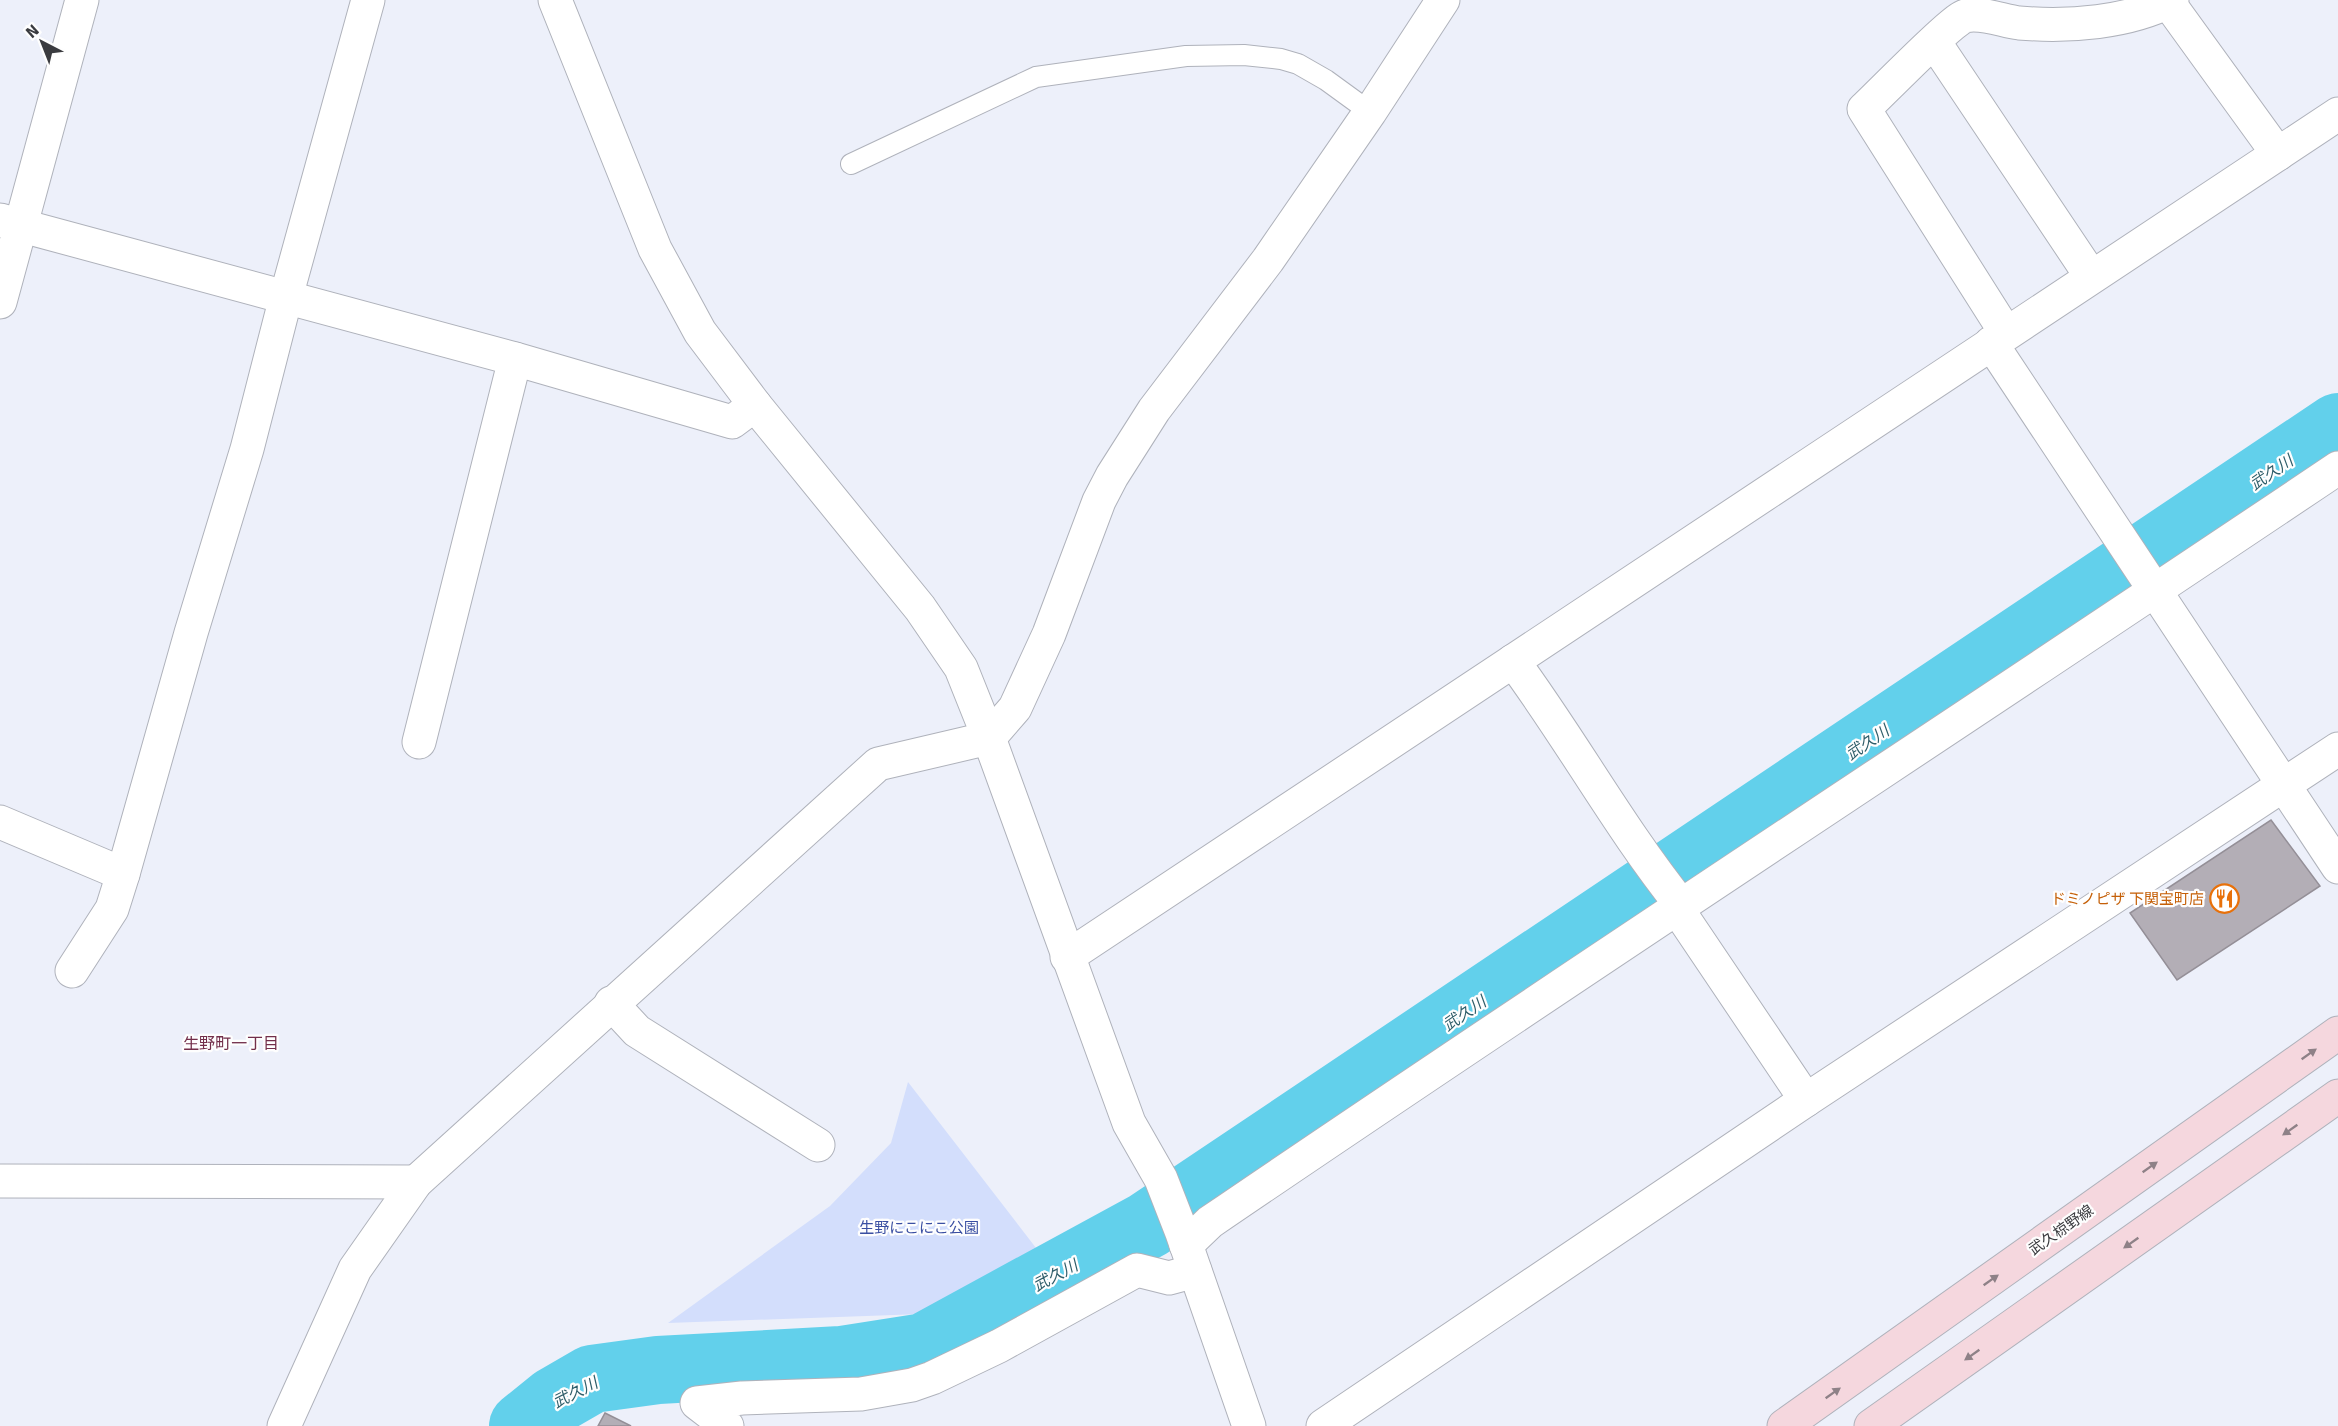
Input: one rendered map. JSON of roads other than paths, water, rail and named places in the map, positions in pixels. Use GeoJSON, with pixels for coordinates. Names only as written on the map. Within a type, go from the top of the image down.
{"type":"FeatureCollection","features":[{"type":"Feature","properties":{"kind":"main road","name":"武久椋野線"},"geometry":{"type":"LineString","coordinates":[[1784,1426],[2338,1033]]}},
{"type":"Feature","properties":{"kind":"main road"},"geometry":{"type":"LineString","coordinates":[[1871,1426],[2338,1096]]}},
{"type":"Feature","properties":{"kind":"street"},"geometry":{"type":"LineString","coordinates":[[0,302],[11,223],[82,0]]}},
{"type":"Feature","properties":{"kind":"street"},"geometry":{"type":"LineString","coordinates":[[72,971],[112,909],[123,874],[191,633],[247,449],[285,297],[368,0]]}},
{"type":"Feature","properties":{"kind":"street"},"geometry":{"type":"LineString","coordinates":[[555,0],[655,249],[700,332],[755,405],[920,608],[961,668],[989,738],[1129,1123],[1161,1179],[1188,1250],[1249,1426]]}},
{"type":"Feature","properties":{"kind":"street"},"geometry":{"type":"LineString","coordinates":[[284,1426],[355,1269],[416,1182],[611,1003],[879,764],[989,738],[1015,708],[1048,634],[1112,476],[1154,410],[1268,260],[1370,112],[1443,0]]}},
{"type":"Feature","properties":{"kind":"street"},"geometry":{"type":"LineString","coordinates":[[2278,154],[2170,1],[2142,12],[2066,24],[2036,24],[1964,16],[1947,27],[1935,43],[1864,109],[1998,338],[2122,541],[2338,867]]}},
{"type":"Feature","properties":{"kind":"street"},"geometry":{"type":"LineString","coordinates":[[1935,43],[2091,276]]}},
{"type":"Feature","properties":{"kind":"street"},"geometry":{"type":"LineString","coordinates":[[1067,957],[2338,114]]}},
{"type":"Feature","properties":{"kind":"street"},"geometry":{"type":"LineString","coordinates":[[11,223],[515,359],[732,422],[755,405]]}},
{"type":"Feature","properties":{"kind":"street"},"geometry":{"type":"LineString","coordinates":[[419,742],[515,359]]}},
{"type":"Feature","properties":{"kind":"street"},"geometry":{"type":"LineString","coordinates":[[727,1426],[697,1403],[742,1398],[861,1394],[912,1385],[999,1346],[1137,1270],[1169,1278],[1210,1222],[2152,586],[2338,468]]}},
{"type":"Feature","properties":{"kind":"street"},"geometry":{"type":"LineString","coordinates":[[1513,660],[1550,711],[1642,854],[1679,905],[1806,1101]]}},
{"type":"Feature","properties":{"kind":"street"},"geometry":{"type":"LineString","coordinates":[[1323,1426],[1806,1101],[2338,749]]}},
{"type":"Feature","properties":{"kind":"street"},"geometry":{"type":"LineString","coordinates":[[0,822],[123,874]]}},
{"type":"Feature","properties":{"kind":"street"},"geometry":{"type":"LineString","coordinates":[[611,1003],[637,1031],[818,1144]]}},
{"type":"Feature","properties":{"kind":"street"},"geometry":{"type":"LineString","coordinates":[[0,1181],[416,1182]]}},
{"type":"Feature","properties":{"kind":"lane"},"geometry":{"type":"LineString","coordinates":[[851,164],[1036,77],[1186,56],[1244,55],[1281,59],[1298,64],[1326,80],[1370,112]]}},
{"type":"Feature","properties":{"kind":"waterway","name":"武久川"},"geometry":{"type":"LineString","coordinates":[[523,1426],[554,1401],[592,1379],[658,1370],[841,1360],[924,1347],[1148,1225],[2338,427]]}},
{"type":"Feature","properties":{"kind":"place","name":"ドミノピザ 下関宝町店"},"geometry":{"type":"Point","coordinates":[2225,899]}},
{"type":"Feature","properties":{"kind":"district","name":"生野町一丁目"},"geometry":{"type":"Point","coordinates":[231,1043]}},
{"type":"Feature","properties":{"kind":"park label","name":"生野にこにこ公園"},"geometry":{"type":"Point","coordinates":[919,1228]}}]}
